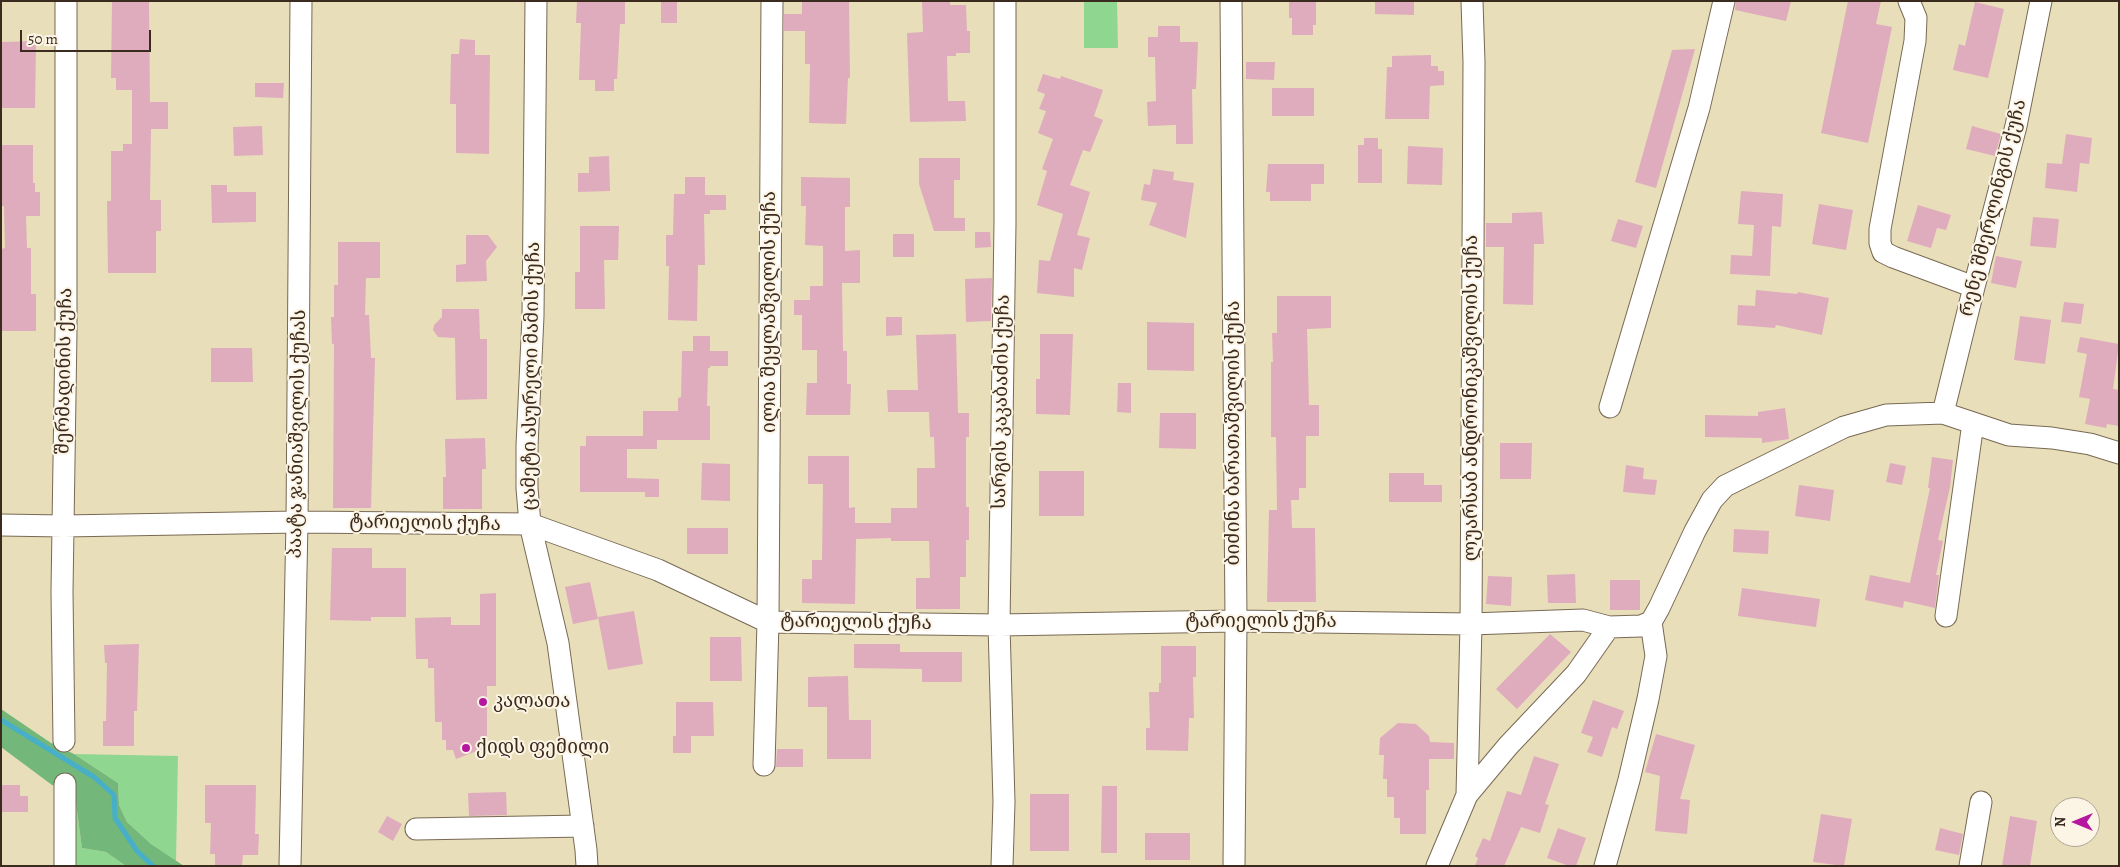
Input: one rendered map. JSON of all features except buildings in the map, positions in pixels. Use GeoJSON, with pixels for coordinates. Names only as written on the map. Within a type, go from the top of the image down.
{"type":"FeatureCollection","features":[{"type":"Feature","properties":{"kind":"street","name":"შერმადინის ქუჩა"},"geometry":{"type":"LineString","coordinates":[[64,741],[63,526],[66,330],[66,1]]}},
{"type":"Feature","properties":{"kind":"street","name":"პაატა ჯანიაშვილის ქუჩას"},"geometry":{"type":"LineString","coordinates":[[290,866],[297,522],[302,1]]}},
{"type":"Feature","properties":{"kind":"street","name":"ცამეტი ასურელი მამის ქუჩა"},"geometry":{"type":"LineString","coordinates":[[536,1],[534,316],[527,446],[530,524],[558,643],[587,866]]}},
{"type":"Feature","properties":{"kind":"street","name":"ილია შეყლაშვილის ქუჩა"},"geometry":{"type":"LineString","coordinates":[[764,765],[768,622],[772,1]]}},
{"type":"Feature","properties":{"kind":"street","name":"სარგის კაკაბაძის ქუჩა"},"geometry":{"type":"LineString","coordinates":[[1002,866],[1004,802],[999,626],[1005,223],[1005,1]]}},
{"type":"Feature","properties":{"kind":"street","name":"ბიძინა ბარათაშვილის ქუჩა"},"geometry":{"type":"LineString","coordinates":[[1231,1],[1236,621],[1234,866]]}},
{"type":"Feature","properties":{"kind":"street","name":"ლუარსაბ ანდრონიკაშვილის ქუჩა"},"geometry":{"type":"LineString","coordinates":[[1467,796],[1471,624],[1474,72],[1472,1]]}},
{"type":"Feature","properties":{"kind":"street"},"geometry":{"type":"LineString","coordinates":[[1610,407],[1699,108],[1724,1]]}},
{"type":"Feature","properties":{"kind":"street"},"geometry":{"type":"LineString","coordinates":[[1909,1],[1916,18],[1915,41],[1880,229],[1880,243],[1884,252],[1893,257],[1974,287]]}},
{"type":"Feature","properties":{"kind":"street","name":"რენე შმერლინგის ქუჩა"},"geometry":{"type":"LineString","coordinates":[[1943,413],[2016,126],[2041,1]]}},
{"type":"Feature","properties":{"kind":"street"},"geometry":{"type":"LineString","coordinates":[[1605,866],[1629,780],[1650,690],[1656,656],[1651,622],[1695,531],[1712,500],[1725,486],[1844,427],[1886,415],[1943,413],[2009,435],[2052,438],[2090,444],[2119,453]]}},
{"type":"Feature","properties":{"kind":"street"},"geometry":{"type":"LineString","coordinates":[[1946,616],[1973,423]]}},
{"type":"Feature","properties":{"kind":"street","name":"ტარიელის ქუჩა"},"geometry":{"type":"LineString","coordinates":[[1,525],[63,526],[297,522],[530,524],[658,570],[768,622],[999,626],[1236,621],[1471,624],[1583,620],[1609,627],[1641,626],[1651,622]]}},
{"type":"Feature","properties":{"kind":"street"},"geometry":{"type":"LineString","coordinates":[[1437,866],[1467,796],[1508,746],[1576,674],[1609,627]]}},
{"type":"Feature","properties":{"kind":"street"},"geometry":{"type":"LineString","coordinates":[[65,784],[66,866]]}},
{"type":"Feature","properties":{"kind":"street"},"geometry":{"type":"LineString","coordinates":[[1970,866],[1981,802]]}},
{"type":"Feature","properties":{"kind":"street"},"geometry":{"type":"LineString","coordinates":[[416,829],[583,826]]}},
{"type":"Feature","properties":{"kind":"green space"},"geometry":{"type":"Polygon","coordinates":[[[1084,1],[1117,1],[1118,48],[1084,48],[1084,1]]]}},
{"type":"Feature","properties":{"kind":"green space"},"geometry":{"type":"Polygon","coordinates":[[[1,709],[51,743],[74,754],[118,783],[119,805],[127,822],[151,844],[184,866],[126,866],[106,852],[82,848],[74,789],[52,785],[1,747],[1,709]]]}},
{"type":"Feature","properties":{"kind":"green space"},"geometry":{"type":"Polygon","coordinates":[[[74,754],[178,756],[176,861],[151,844],[127,822],[119,805],[118,783],[74,754]]]}},
{"type":"Feature","properties":{"kind":"green space"},"geometry":{"type":"Polygon","coordinates":[[[74,789],[82,848],[106,852],[126,866],[74,866],[74,789]]]}},
{"type":"Feature","properties":{"kind":"waterway"},"geometry":{"type":"LineString","coordinates":[[1,720],[94,777],[114,795],[115,818],[137,851],[153,866]]}},
{"type":"Feature","properties":{"kind":"place","name":"კალათა"},"geometry":{"type":"Point","coordinates":[483,702]}},
{"type":"Feature","properties":{"kind":"place","name":"ქიდს ფემილი"},"geometry":{"type":"Point","coordinates":[466,748]}}]}
